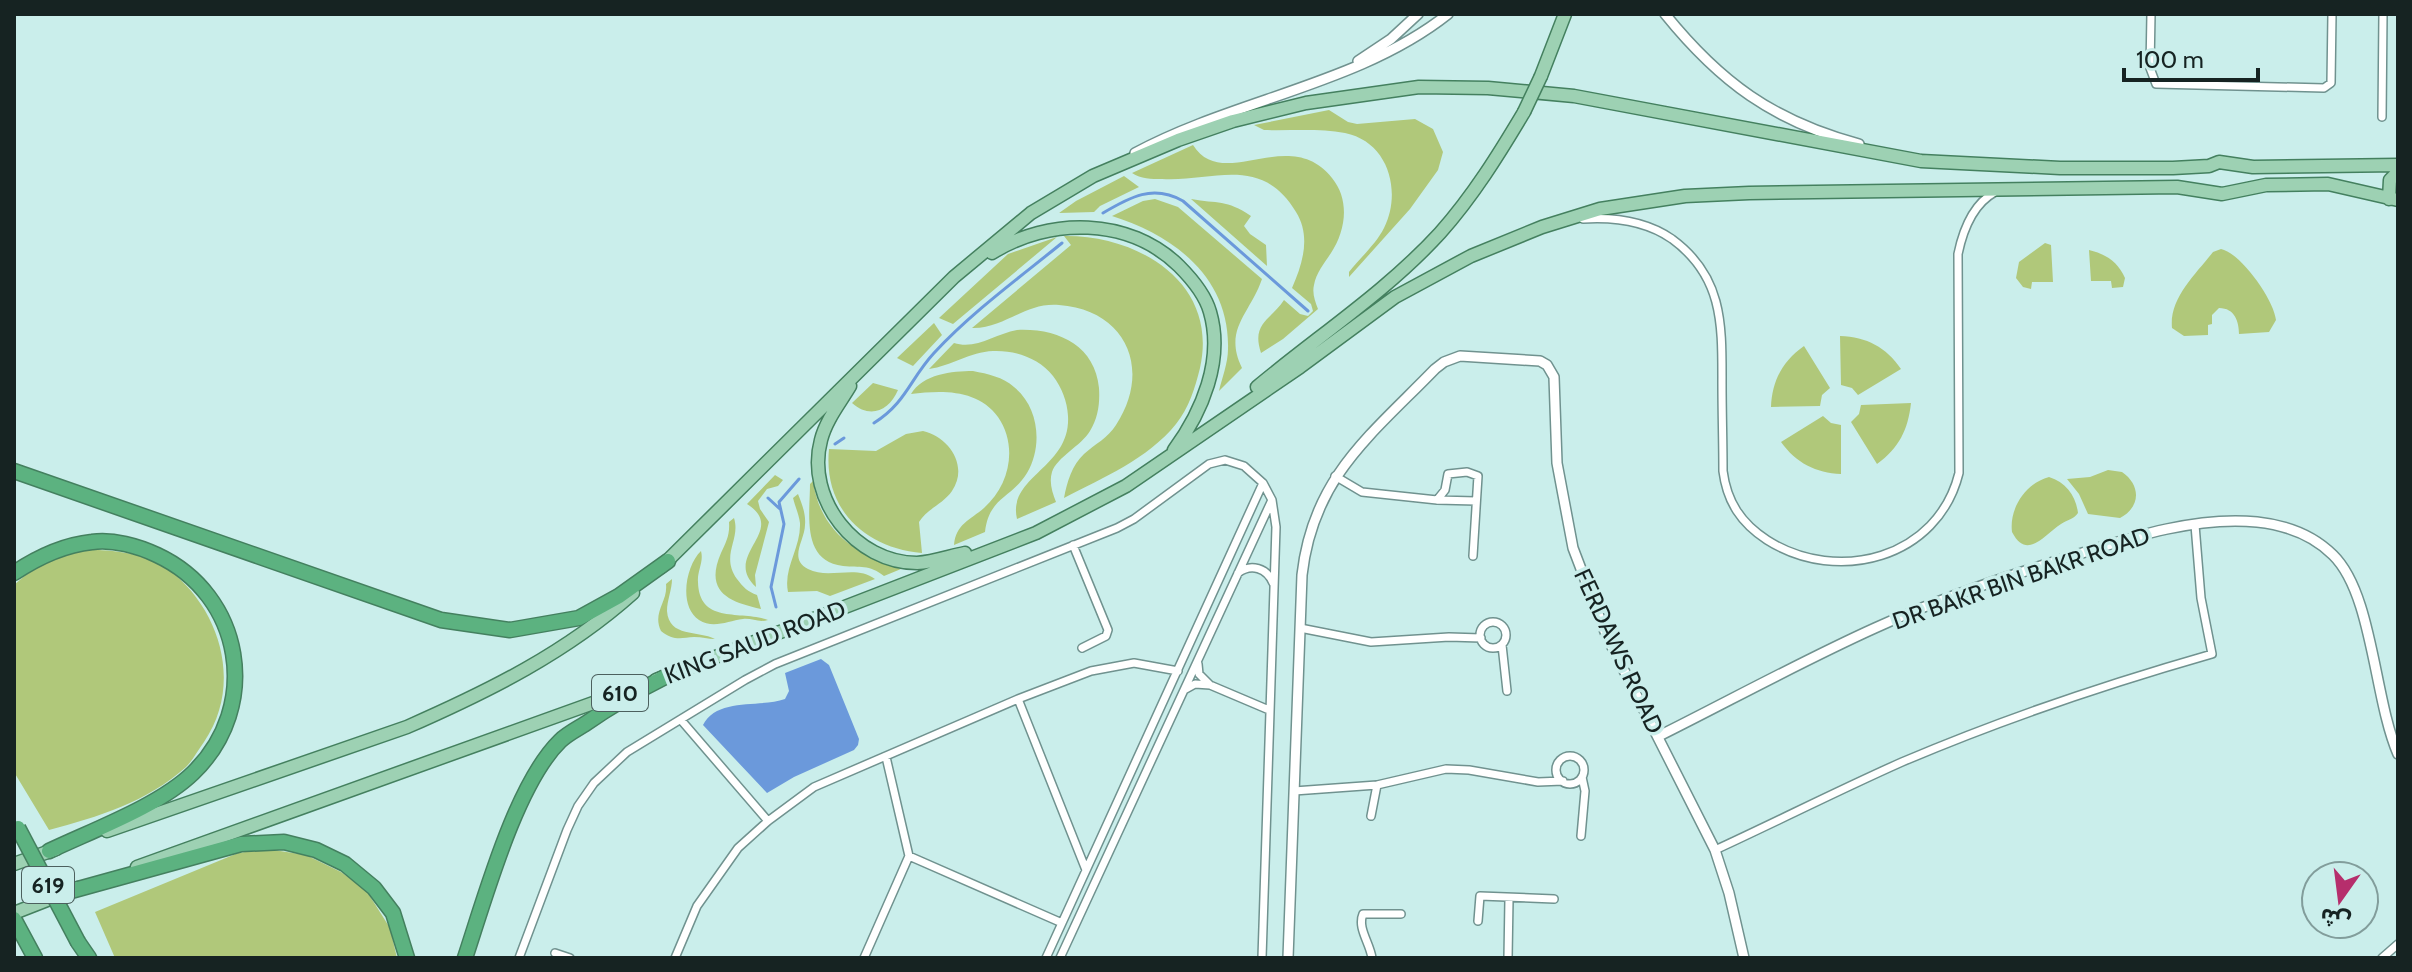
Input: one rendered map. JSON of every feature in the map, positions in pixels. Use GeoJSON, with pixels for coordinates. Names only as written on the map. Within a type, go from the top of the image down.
{"type":"FeatureCollection","features":[{"type":"Feature","properties":{"kind":"highway"},"geometry":{"type":"LineString","coordinates":[[14,471],[441,620],[510,630],[579,618],[619,596],[668,561]]}},
{"type":"Feature","properties":{"kind":"highway"},"geometry":{"type":"LineString","coordinates":[[14,573],[55,550],[94,541],[138,546],[177,564],[207,592],[226,625],[236,665],[233,703],[219,740],[194,772],[166,794],[49,851]]}},
{"type":"Feature","properties":{"kind":"highway"},"geometry":{"type":"LineString","coordinates":[[465,958],[527,788],[544,762],[561,740],[622,698],[665,677]]}},
{"type":"Feature","properties":{"kind":"highway","name":"619"},"geometry":{"type":"LineString","coordinates":[[15,823],[87,958]]}},
{"type":"Feature","properties":{"kind":"highway"},"geometry":{"type":"LineString","coordinates":[[71,891],[241,844],[284,842],[316,850],[345,864],[374,888],[393,913],[407,958]]}},
{"type":"Feature","properties":{"kind":"highway","name":"619"},"geometry":{"type":"LineString","coordinates":[[14,919],[34,957]]}},
{"type":"Feature","properties":{"kind":"main road"},"geometry":{"type":"LineString","coordinates":[[1206,431],[1287,362],[1379,291],[1439,233],[1490,168],[1524,112],[1565,14]]}},
{"type":"Feature","properties":{"kind":"main road"},"geometry":{"type":"LineString","coordinates":[[14,864],[407,727],[539,663],[601,621],[668,561],[954,277],[1031,213],[1093,176],[1178,140],[1233,121],[1336,97],[1419,87],[1488,88],[1574,96],[1921,161],[2019,168],[2209,166],[2219,162],[2253,167],[2398,165]]}},
{"type":"Feature","properties":{"kind":"main road"},"geometry":{"type":"LineString","coordinates":[[2229,164],[2237,176],[2231,190]]}},
{"type":"Feature","properties":{"kind":"main road"},"geometry":{"type":"LineString","coordinates":[[2209,166],[2205,182],[2211,191]]}},
{"type":"Feature","properties":{"kind":"main road"},"geometry":{"type":"LineString","coordinates":[[1206,431],[1395,297],[1471,256],[1542,227],[1600,209],[1685,196],[2177,187],[2222,194],[2266,185],[2328,184],[2393,200],[2390,180],[2398,172]]}},
{"type":"Feature","properties":{"kind":"main road"},"geometry":{"type":"LineString","coordinates":[[954,277],[1006,244],[1028,234],[1077,226],[1125,235],[1151,245],[1174,261],[1200,291],[1210,311],[1213,355],[1200,407],[1188,431],[1165,462]]}},
{"type":"Feature","properties":{"kind":"main road"},"geometry":{"type":"LineString","coordinates":[[860,369],[825,428],[820,443],[820,476],[830,511],[838,523],[875,552],[903,561],[919,563],[998,547]]}},
{"type":"Feature","properties":{"kind":"main road","name":"KING SAUD ROAD"},"geometry":{"type":"LineString","coordinates":[[14,913],[665,677],[998,547],[1076,513],[1165,462],[1206,431]]}},
{"type":"Feature","properties":{"kind":"street"},"geometry":{"type":"LineString","coordinates":[[1342,71],[1391,39],[1418,14]]}},
{"type":"Feature","properties":{"kind":"street"},"geometry":{"type":"LineString","coordinates":[[1093,176],[1175,131],[1342,71],[1412,40],[1448,14]]}},
{"type":"Feature","properties":{"kind":"street"},"geometry":{"type":"LineString","coordinates":[[1665,14],[1717,73],[1752,98],[1789,119],[1829,136],[1921,161]]}},
{"type":"Feature","properties":{"kind":"street"},"geometry":{"type":"LineString","coordinates":[[2151,14],[2150,68],[2156,84],[2324,88],[2331,83],[2332,14]]}},
{"type":"Feature","properties":{"kind":"street"},"geometry":{"type":"LineString","coordinates":[[2382,117],[2383,14]]}},
{"type":"Feature","properties":{"kind":"street"},"geometry":{"type":"LineString","coordinates":[[1542,227],[1585,219],[1628,221],[1665,234],[1694,258],[1711,285],[1721,324],[1723,471],[1731,502],[1739,516],[1757,533],[1781,548],[1808,559],[1843,562],[1884,554],[1901,547],[1930,527],[1950,501],[1959,473],[1958,254],[1975,211],[1992,193],[2005,189]]}},
{"type":"Feature","properties":{"kind":"street","name":"FERDAWS ROAD"},"geometry":{"type":"LineString","coordinates":[[1288,958],[1304,550],[1319,505],[1351,455],[1444,362],[1467,356],[1532,359],[1547,365],[1554,377],[1557,463],[1573,548],[1607,637],[1715,850],[1744,958]]}},
{"type":"Feature","properties":{"kind":"street"},"geometry":{"type":"LineString","coordinates":[[519,958],[578,806],[609,767],[627,752],[775,664],[1134,519],[1216,461],[1225,460],[1244,466],[1263,483],[1272,500],[1276,527],[1262,958]]}},
{"type":"Feature","properties":{"kind":"street"},"geometry":{"type":"LineString","coordinates":[[1442,500],[1448,474],[1467,472],[1478,476],[1473,556]]}},
{"type":"Feature","properties":{"kind":"street"},"geometry":{"type":"LineString","coordinates":[[1335,476],[1362,492],[1476,501]]}},
{"type":"Feature","properties":{"kind":"street"},"geometry":{"type":"LineString","coordinates":[[1046,958],[1263,483]]}},
{"type":"Feature","properties":{"kind":"street"},"geometry":{"type":"LineString","coordinates":[[1060,958],[1272,500]]}},
{"type":"Feature","properties":{"kind":"street","name":"DR BAKR BIN BAKR ROAD"},"geometry":{"type":"LineString","coordinates":[[1659,736],[1876,627],[1941,601],[2122,540],[2195,525],[2253,521],[2307,536],[2334,555],[2346,571],[2360,602],[2386,718],[2398,754]]}},
{"type":"Feature","properties":{"kind":"street"},"geometry":{"type":"LineString","coordinates":[[1715,850],[1905,761],[2020,715],[2118,681],[2212,654],[2201,598],[2195,525]]}},
{"type":"Feature","properties":{"kind":"street"},"geometry":{"type":"LineString","coordinates":[[1073,545],[1108,630],[1106,636],[1082,648]]}},
{"type":"Feature","properties":{"kind":"street"},"geometry":{"type":"LineString","coordinates":[[1237,574],[1247,568],[1260,569],[1269,574],[1273,585]]}},
{"type":"Feature","properties":{"kind":"street"},"geometry":{"type":"LineString","coordinates":[[1481,638],[1483,626],[1491,622],[1499,623],[1506,634],[1502,645],[1507,691]]}},
{"type":"Feature","properties":{"kind":"street"},"geometry":{"type":"LineString","coordinates":[[1300,628],[1371,642],[1449,637],[1481,638],[1489,647],[1502,645]]}},
{"type":"Feature","properties":{"kind":"street"},"geometry":{"type":"LineString","coordinates":[[1198,659],[1199,674],[1210,685]]}},
{"type":"Feature","properties":{"kind":"street"},"geometry":{"type":"LineString","coordinates":[[675,958],[697,906],[738,848],[814,787],[1018,699],[1112,665],[1134,663],[1178,671]]}},
{"type":"Feature","properties":{"kind":"street"},"geometry":{"type":"LineString","coordinates":[[1184,691],[1195,684],[1210,685],[1269,710]]}},
{"type":"Feature","properties":{"kind":"street"},"geometry":{"type":"LineString","coordinates":[[1018,699],[1086,870]]}},
{"type":"Feature","properties":{"kind":"street"},"geometry":{"type":"LineString","coordinates":[[681,720],[768,821]]}},
{"type":"Feature","properties":{"kind":"street"},"geometry":{"type":"LineString","coordinates":[[1563,781],[1557,767],[1561,759],[1569,756],[1577,758],[1583,764],[1585,791],[1581,836]]}},
{"type":"Feature","properties":{"kind":"street"},"geometry":{"type":"LineString","coordinates":[[864,958],[909,856],[886,757]]}},
{"type":"Feature","properties":{"kind":"street"},"geometry":{"type":"LineString","coordinates":[[1294,791],[1377,785],[1446,769],[1538,782],[1572,783],[1582,777]]}},
{"type":"Feature","properties":{"kind":"street"},"geometry":{"type":"LineString","coordinates":[[1131,774],[1143,780]]}},
{"type":"Feature","properties":{"kind":"street"},"geometry":{"type":"LineString","coordinates":[[1371,816],[1377,785]]}},
{"type":"Feature","properties":{"kind":"street"},"geometry":{"type":"LineString","coordinates":[[909,856],[1062,923]]}},
{"type":"Feature","properties":{"kind":"street"},"geometry":{"type":"LineString","coordinates":[[1478,921],[1480,896],[1554,899]]}},
{"type":"Feature","properties":{"kind":"street"},"geometry":{"type":"LineString","coordinates":[[1508,958],[1509,899]]}},
{"type":"Feature","properties":{"kind":"street"},"geometry":{"type":"LineString","coordinates":[[1372,958],[1370,944],[1361,927],[1363,914],[1401,914]]}},
{"type":"Feature","properties":{"kind":"street"},"geometry":{"type":"LineString","coordinates":[[2382,958],[2398,944]]}},
{"type":"Feature","properties":{"kind":"street"},"geometry":{"type":"LineString","coordinates":[[555,953],[570,958]]}},
{"type":"Feature","properties":{"kind":"green space"},"geometry":{"type":"Polygon","coordinates":[[[1329,110],[1357,124],[1415,119],[1433,129],[1443,152],[1438,170],[1410,209],[1349,277],[1349,272],[1381,234],[1389,214],[1391,184],[1381,158],[1360,138],[1345,133],[1264,130],[1254,125],[1329,110]]]}},
{"type":"Feature","properties":{"kind":"green space"},"geometry":{"type":"Polygon","coordinates":[[[1193,145],[1206,158],[1221,163],[1277,156],[1296,157],[1315,163],[1332,178],[1342,196],[1344,215],[1340,235],[1314,285],[1318,309],[1261,353],[1260,328],[1284,300],[1300,314],[1308,316],[1313,311],[1311,304],[1292,288],[1304,250],[1301,221],[1282,194],[1252,177],[1218,175],[1154,179],[1132,173],[1193,145]]]}},
{"type":"Feature","properties":{"kind":"green space"},"geometry":{"type":"Polygon","coordinates":[[[1124,176],[1139,187],[1094,212],[1059,213],[1076,201],[1124,176]]]}},
{"type":"Feature","properties":{"kind":"green space"},"geometry":{"type":"Polygon","coordinates":[[[1155,199],[1178,207],[1262,279],[1237,332],[1235,343],[1242,368],[1219,391],[1228,354],[1226,323],[1208,280],[1176,247],[1135,224],[1112,216],[1143,201],[1155,199]]]}},
{"type":"Feature","properties":{"kind":"green space"},"geometry":{"type":"Polygon","coordinates":[[[1191,199],[1228,204],[1251,216],[1244,226],[1266,245],[1267,266],[1191,199]]]}},
{"type":"Feature","properties":{"kind":"green space"},"geometry":{"type":"Polygon","coordinates":[[[1064,236],[1120,244],[1145,255],[1167,270],[1185,289],[1197,311],[1203,338],[1196,383],[1188,405],[1176,424],[1138,458],[1064,498],[1076,463],[1113,430],[1127,404],[1132,384],[1132,364],[1126,346],[1102,318],[1082,309],[1059,305],[1036,307],[994,324],[972,328],[1071,245],[1064,236]]]}},
{"type":"Feature","properties":{"kind":"green space"},"geometry":{"type":"Polygon","coordinates":[[[1057,237],[953,324],[939,318],[1008,254],[1057,237]]]}},
{"type":"Feature","properties":{"kind":"green space"},"geometry":{"type":"Polygon","coordinates":[[[2045,243],[2051,245],[2053,282],[2032,282],[2031,289],[2023,287],[2016,278],[2019,262],[2045,243]]]}},
{"type":"Feature","properties":{"kind":"green space"},"geometry":{"type":"Polygon","coordinates":[[[2221,249],[2238,259],[2263,290],[2276,320],[2269,332],[2239,334],[2237,320],[2232,313],[2219,308],[2212,315],[2208,335],[2184,336],[2172,328],[2175,307],[2185,287],[2213,252],[2221,249]]]}},
{"type":"Feature","properties":{"kind":"green space"},"geometry":{"type":"Polygon","coordinates":[[[2089,250],[2115,263],[2125,278],[2123,287],[2112,288],[2111,281],[2091,281],[2089,250]]]}},
{"type":"Feature","properties":{"kind":"green space"},"geometry":{"type":"Polygon","coordinates":[[[934,323],[942,335],[913,366],[897,358],[934,323]]]}},
{"type":"Feature","properties":{"kind":"green space"},"geometry":{"type":"Polygon","coordinates":[[[1017,330],[1059,336],[1082,350],[1096,373],[1099,405],[1090,431],[1052,472],[1051,487],[1056,502],[1017,519],[1016,504],[1021,492],[1051,460],[1066,434],[1068,416],[1059,385],[1041,364],[1010,352],[985,352],[929,369],[954,343],[978,343],[1017,330]]]}},
{"type":"Feature","properties":{"kind":"green space"},"geometry":{"type":"Polygon","coordinates":[[[1840,336],[1859,338],[1875,345],[1901,369],[1858,395],[1852,388],[1841,385],[1840,336]]]}},
{"type":"Feature","properties":{"kind":"green space"},"geometry":{"type":"Polygon","coordinates":[[[1804,346],[1830,388],[1822,395],[1820,406],[1771,407],[1780,372],[1804,346]]]}},
{"type":"Feature","properties":{"kind":"green space"},"geometry":{"type":"Polygon","coordinates":[[[973,371],[1005,381],[1022,395],[1033,416],[1037,439],[1027,473],[991,512],[985,532],[954,545],[961,527],[993,499],[1000,488],[1008,465],[1008,440],[998,417],[970,396],[947,392],[911,394],[930,378],[973,371]]]}},
{"type":"Feature","properties":{"kind":"green space"},"geometry":{"type":"Polygon","coordinates":[[[873,383],[898,390],[890,403],[878,410],[866,411],[852,403],[873,383]]]}},
{"type":"Feature","properties":{"kind":"green space"},"geometry":{"type":"Polygon","coordinates":[[[1911,403],[1901,438],[1877,464],[1851,422],[1859,414],[1861,405],[1911,403]]]}},
{"type":"Feature","properties":{"kind":"green space"},"geometry":{"type":"Polygon","coordinates":[[[1823,416],[1831,423],[1841,425],[1841,474],[1807,466],[1781,442],[1823,416]]]}},
{"type":"Feature","properties":{"kind":"green space"},"geometry":{"type":"Polygon","coordinates":[[[923,431],[941,439],[948,446],[954,454],[958,472],[952,491],[919,522],[922,553],[883,543],[852,522],[833,490],[829,449],[876,451],[906,434],[923,431]]]}},
{"type":"Feature","properties":{"kind":"green space"},"geometry":{"type":"Polygon","coordinates":[[[2108,470],[2122,472],[2135,489],[2132,508],[2120,518],[2088,514],[2079,494],[2067,479],[2090,477],[2108,470]]]}},
{"type":"Feature","properties":{"kind":"green space"},"geometry":{"type":"Polygon","coordinates":[[[775,475],[783,480],[778,486],[767,489],[758,501],[769,522],[755,575],[756,587],[747,575],[746,564],[761,524],[758,514],[747,504],[775,475]]]}},
{"type":"Feature","properties":{"kind":"green space"},"geometry":{"type":"Polygon","coordinates":[[[2049,477],[2069,490],[2078,513],[2036,543],[2024,545],[2012,532],[2013,514],[2026,491],[2049,477]]]}},
{"type":"Feature","properties":{"kind":"green space"},"geometry":{"type":"Polygon","coordinates":[[[813,481],[823,514],[843,538],[869,556],[901,569],[884,576],[869,568],[830,562],[820,555],[814,546],[809,522],[810,484],[813,481]]]}},
{"type":"Feature","properties":{"kind":"green space"},"geometry":{"type":"Polygon","coordinates":[[[798,494],[805,521],[798,555],[802,565],[816,572],[851,572],[875,579],[830,596],[817,591],[788,592],[788,575],[800,532],[793,498],[798,494]]]}},
{"type":"Feature","properties":{"kind":"green space"},"geometry":{"type":"Polygon","coordinates":[[[734,518],[735,533],[730,555],[732,570],[744,587],[757,595],[761,609],[739,603],[718,586],[717,566],[729,522],[734,518]]]}},
{"type":"Feature","properties":{"kind":"green space"},"geometry":{"type":"Polygon","coordinates":[[[86,549],[129,553],[150,559],[168,569],[186,586],[213,626],[224,673],[222,697],[216,720],[204,742],[189,764],[171,779],[121,807],[49,830],[14,772],[14,585],[48,562],[86,549]]]}},
{"type":"Feature","properties":{"kind":"green space"},"geometry":{"type":"Polygon","coordinates":[[[701,551],[698,582],[700,596],[706,605],[724,613],[768,620],[743,619],[710,624],[692,614],[686,586],[691,566],[701,551]]]}},
{"type":"Feature","properties":{"kind":"green space"},"geometry":{"type":"Polygon","coordinates":[[[672,579],[667,611],[673,626],[715,639],[673,638],[661,631],[659,613],[666,584],[672,579]]]}},
{"type":"Feature","properties":{"kind":"green space"},"geometry":{"type":"Polygon","coordinates":[[[267,849],[306,855],[341,872],[366,890],[390,928],[397,958],[115,958],[95,912],[238,853],[267,849]]]}},
{"type":"Feature","properties":{"kind":"water"},"geometry":{"type":"Polygon","coordinates":[[[821,659],[829,665],[859,739],[858,745],[854,750],[767,793],[703,725],[718,710],[785,699],[789,691],[785,673],[821,659]]]}},
{"type":"Feature","properties":{"kind":"waterway"},"geometry":{"type":"LineString","coordinates":[[1103,213],[1132,198],[1152,193],[1162,193],[1183,201],[1308,311]]}},
{"type":"Feature","properties":{"kind":"waterway"},"geometry":{"type":"LineString","coordinates":[[874,423],[894,407],[926,363],[964,323],[1062,243]]}},
{"type":"Feature","properties":{"kind":"waterway"},"geometry":{"type":"LineString","coordinates":[[835,444],[844,438]]}},
{"type":"Feature","properties":{"kind":"waterway"},"geometry":{"type":"LineString","coordinates":[[776,607],[771,587],[784,524],[779,502],[799,479]]}},
{"type":"Feature","properties":{"kind":"waterway"},"geometry":{"type":"LineString","coordinates":[[768,498],[780,509]]}}]}
